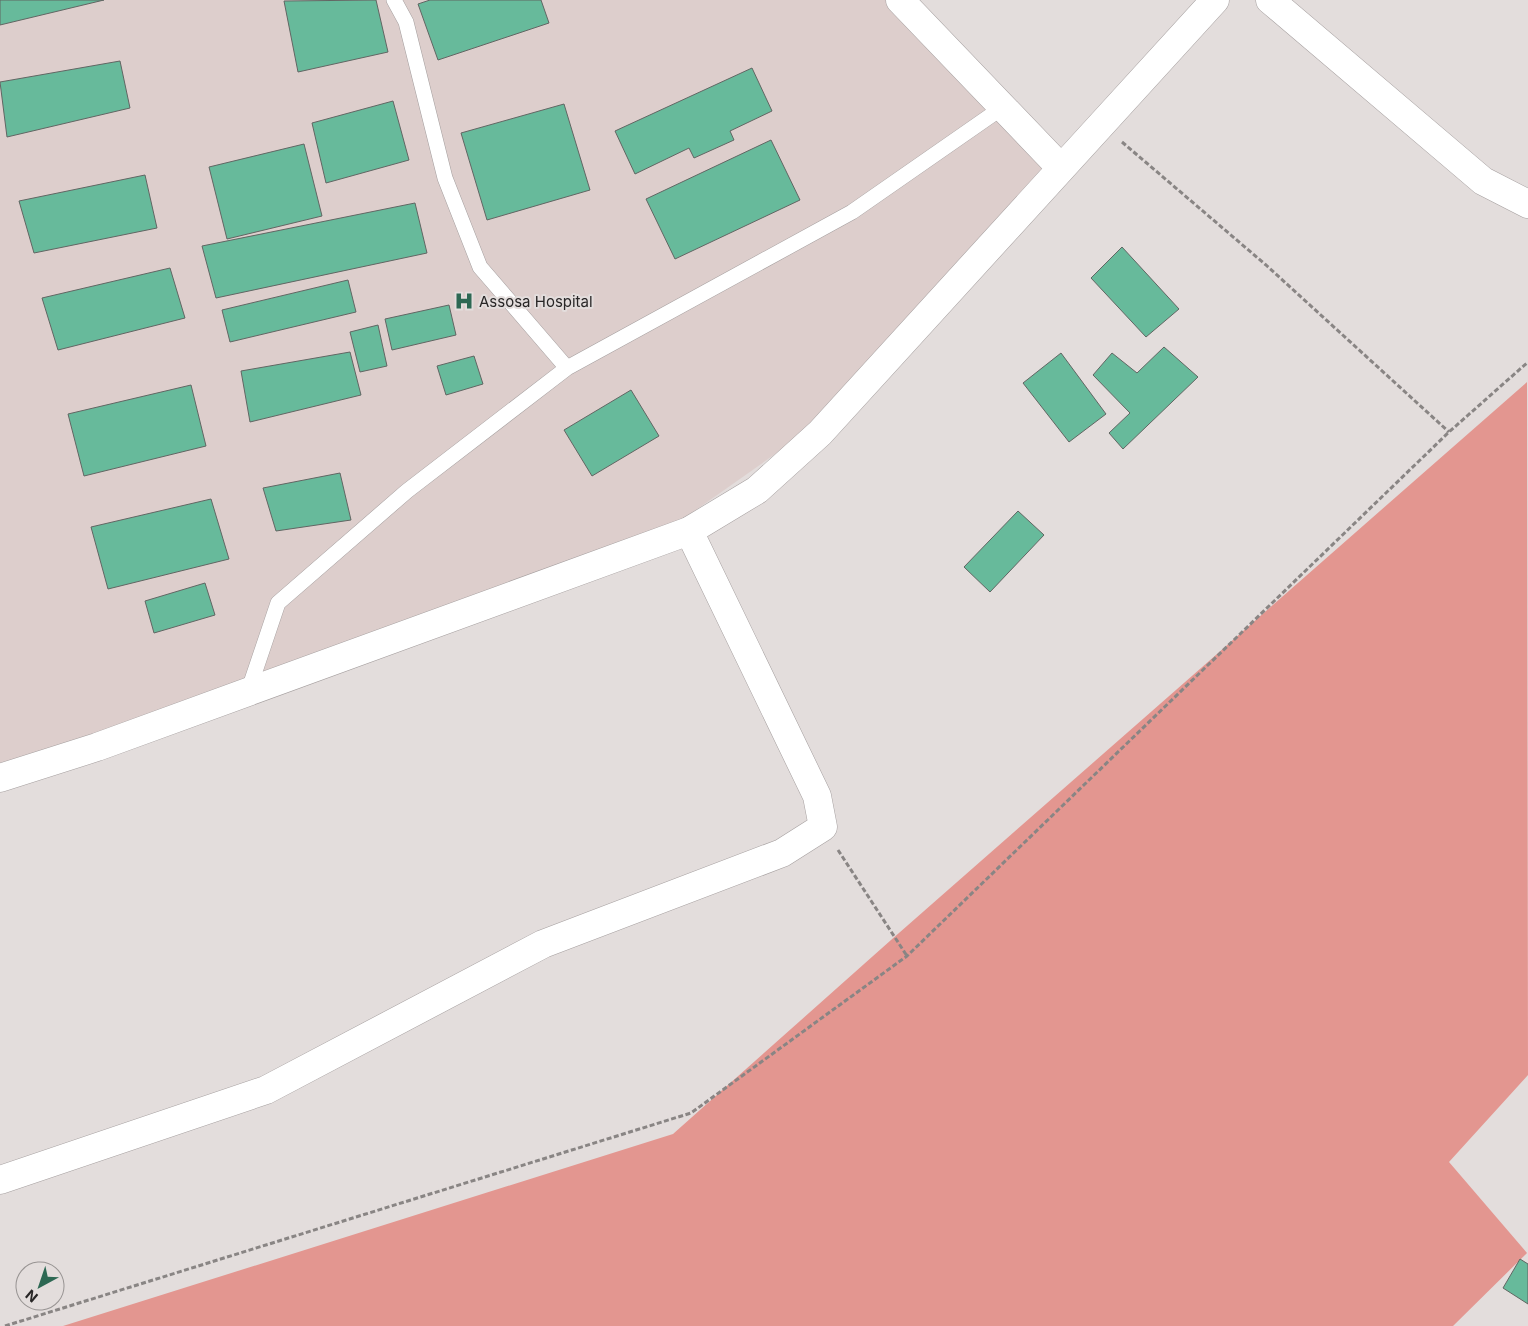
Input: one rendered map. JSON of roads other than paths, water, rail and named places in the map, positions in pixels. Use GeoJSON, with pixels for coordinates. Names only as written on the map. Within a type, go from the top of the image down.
{"type":"FeatureCollection","features":[{"type":"Feature","properties":{"kind":"street"},"geometry":{"type":"LineString","coordinates":[[900,0],[1061,168]]}},
{"type":"Feature","properties":{"kind":"street"},"geometry":{"type":"LineString","coordinates":[[0,778],[98,747],[689,531],[757,490],[820,432],[1215,0]]}},
{"type":"Feature","properties":{"kind":"street"},"geometry":{"type":"LineString","coordinates":[[1270,0],[1483,181],[1528,204]]}},
{"type":"Feature","properties":{"kind":"street"},"geometry":{"type":"LineString","coordinates":[[0,1180],[266,1090],[543,944],[782,853],[823,827],[817,796],[689,531]]}},
{"type":"Feature","properties":{"kind":"lane"},"geometry":{"type":"LineString","coordinates":[[394,0],[406,22],[445,178],[480,267],[567,368]]}},
{"type":"Feature","properties":{"kind":"lane"},"geometry":{"type":"LineString","coordinates":[[248,692],[278,603],[408,490],[567,368],[852,212],[1003,107]]}},
{"type":"Feature","properties":{"kind":"place","name":"Assosa Hospital"},"geometry":{"type":"Point","coordinates":[464,301]}}]}
